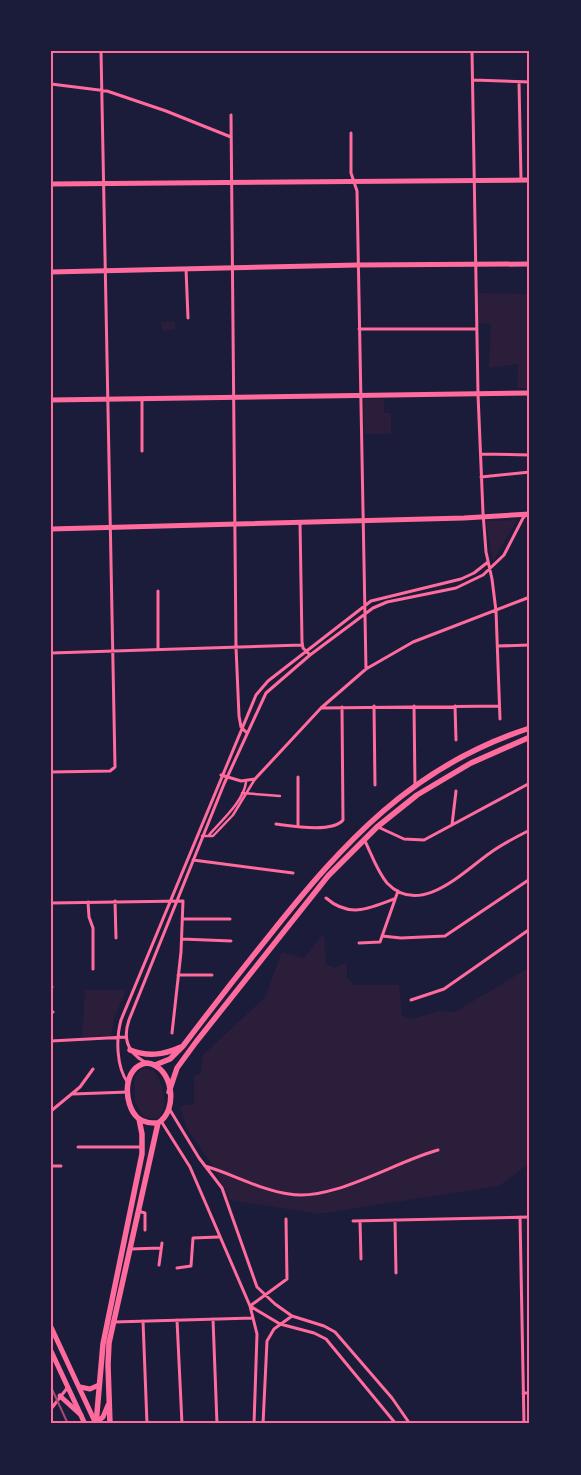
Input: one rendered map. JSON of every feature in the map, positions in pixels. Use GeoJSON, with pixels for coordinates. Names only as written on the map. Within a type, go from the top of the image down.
{"type":"FeatureCollection","features":[{"type":"Feature","properties":{"kind":"highway"},"geometry":{"type":"LineString","coordinates":[[155,1065],[170,1059],[183,1046],[322,871],[377,814],[414,787],[475,750],[530,728]]}},
{"type":"Feature","properties":{"kind":"highway"},"geometry":{"type":"LineString","coordinates":[[169,1092],[177,1068],[196,1042],[328,876],[364,839],[417,795],[471,763],[530,736]]}},
{"type":"Feature","properties":{"kind":"highway"},"geometry":{"type":"LineString","coordinates":[[130,1050],[142,1054],[158,1055],[183,1046]]}},
{"type":"Feature","properties":{"kind":"highway"},"geometry":{"type":"LineString","coordinates":[[96,1424],[103,1344],[143,1147],[139,1119],[134,1112],[128,1083],[129,1076],[134,1068],[147,1063],[155,1065],[165,1074],[170,1110],[159,1122],[137,1211],[114,1322],[108,1358],[110,1424]]}},
{"type":"Feature","properties":{"kind":"highway"},"geometry":{"type":"LineString","coordinates":[[139,1119],[146,1122],[159,1122]]}},
{"type":"Feature","properties":{"kind":"main road"},"geometry":{"type":"LineString","coordinates":[[51,184],[530,180]]}},
{"type":"Feature","properties":{"kind":"main road"},"geometry":{"type":"LineString","coordinates":[[51,272],[358,265],[530,264]]}},
{"type":"Feature","properties":{"kind":"main road"},"geometry":{"type":"LineString","coordinates":[[51,400],[109,399],[142,402],[233,397],[530,393]]}},
{"type":"Feature","properties":{"kind":"main road"},"geometry":{"type":"LineString","coordinates":[[51,529],[483,517],[528,513]]}},
{"type":"Feature","properties":{"kind":"main road"},"geometry":{"type":"LineString","coordinates":[[322,871],[328,876]]}},
{"type":"Feature","properties":{"kind":"main road"},"geometry":{"type":"LineString","coordinates":[[51,1327],[96,1424],[105,1415],[109,1403]]}},
{"type":"Feature","properties":{"kind":"main road"},"geometry":{"type":"LineString","coordinates":[[51,1351],[85,1424]]}},
{"type":"Feature","properties":{"kind":"main road"},"geometry":{"type":"LineString","coordinates":[[80,1388],[90,1389],[99,1385]]}},
{"type":"Feature","properties":{"kind":"main road"},"geometry":{"type":"LineString","coordinates":[[60,1396],[81,1415]]}},
{"type":"Feature","properties":{"kind":"street"},"geometry":{"type":"LineString","coordinates":[[51,772],[113,770],[109,399],[101,51]]}},
{"type":"Feature","properties":{"kind":"street"},"geometry":{"type":"LineString","coordinates":[[472,51],[480,454],[483,517],[496,611],[500,719]]}},
{"type":"Feature","properties":{"kind":"street"},"geometry":{"type":"LineString","coordinates":[[473,80],[530,82]]}},
{"type":"Feature","properties":{"kind":"street"},"geometry":{"type":"LineString","coordinates":[[519,82],[521,180]]}},
{"type":"Feature","properties":{"kind":"street"},"geometry":{"type":"LineString","coordinates":[[51,84],[101,89],[166,111],[231,137]]}},
{"type":"Feature","properties":{"kind":"street"},"geometry":{"type":"LineString","coordinates":[[231,115],[236,647],[241,727],[246,732]]}},
{"type":"Feature","properties":{"kind":"street"},"geometry":{"type":"LineString","coordinates":[[351,133],[353,181],[357,191],[366,670]]}},
{"type":"Feature","properties":{"kind":"street"},"geometry":{"type":"LineString","coordinates":[[186,269],[188,318]]}},
{"type":"Feature","properties":{"kind":"street"},"geometry":{"type":"LineString","coordinates":[[359,330],[477,329]]}},
{"type":"Feature","properties":{"kind":"street"},"geometry":{"type":"LineString","coordinates":[[142,402],[142,451]]}},
{"type":"Feature","properties":{"kind":"street"},"geometry":{"type":"LineString","coordinates":[[480,454],[530,455]]}},
{"type":"Feature","properties":{"kind":"street"},"geometry":{"type":"LineString","coordinates":[[481,477],[530,472]]}},
{"type":"Feature","properties":{"kind":"street"},"geometry":{"type":"LineString","coordinates":[[147,1063],[130,1050],[126,1038],[129,1020],[226,778],[266,693],[310,655],[364,614],[387,602],[456,588],[476,580],[490,570],[504,555],[528,513]]}},
{"type":"Feature","properties":{"kind":"street"},"geometry":{"type":"LineString","coordinates":[[300,521],[302,645],[310,655]]}},
{"type":"Feature","properties":{"kind":"street"},"geometry":{"type":"LineString","coordinates":[[128,1083],[122,1070],[118,1040],[121,1020],[241,727],[261,688],[305,650],[364,605],[386,596],[461,579],[474,573],[488,562]]}},
{"type":"Feature","properties":{"kind":"street"},"geometry":{"type":"LineString","coordinates":[[158,591],[158,650]]}},
{"type":"Feature","properties":{"kind":"street"},"geometry":{"type":"LineString","coordinates":[[202,836],[213,836],[248,794],[255,780],[321,708],[366,670],[413,642],[530,598]]}},
{"type":"Feature","properties":{"kind":"street"},"geometry":{"type":"LineString","coordinates":[[51,653],[302,645]]}},
{"type":"Feature","properties":{"kind":"street"},"geometry":{"type":"LineString","coordinates":[[498,646],[530,645]]}},
{"type":"Feature","properties":{"kind":"street"},"geometry":{"type":"LineString","coordinates":[[374,706],[375,785]]}},
{"type":"Feature","properties":{"kind":"street"},"geometry":{"type":"LineString","coordinates":[[414,706],[414,787]]}},
{"type":"Feature","properties":{"kind":"street"},"geometry":{"type":"LineString","coordinates":[[455,706],[456,740]]}},
{"type":"Feature","properties":{"kind":"street"},"geometry":{"type":"LineString","coordinates":[[321,708],[499,706]]}},
{"type":"Feature","properties":{"kind":"street"},"geometry":{"type":"LineString","coordinates":[[276,824],[325,828],[342,823],[344,817],[342,707]]}},
{"type":"Feature","properties":{"kind":"street"},"geometry":{"type":"LineString","coordinates":[[221,775],[226,778],[246,782],[255,780]]}},
{"type":"Feature","properties":{"kind":"street"},"geometry":{"type":"LineString","coordinates":[[298,777],[298,826]]}},
{"type":"Feature","properties":{"kind":"street"},"geometry":{"type":"LineString","coordinates":[[209,836],[228,814],[242,793],[246,782]]}},
{"type":"Feature","properties":{"kind":"street"},"geometry":{"type":"LineString","coordinates":[[377,827],[404,839],[418,841],[431,838],[530,783]]}},
{"type":"Feature","properties":{"kind":"street"},"geometry":{"type":"LineString","coordinates":[[452,826],[456,791]]}},
{"type":"Feature","properties":{"kind":"street"},"geometry":{"type":"LineString","coordinates":[[242,793],[280,796]]}},
{"type":"Feature","properties":{"kind":"street"},"geometry":{"type":"LineString","coordinates":[[364,839],[387,882],[398,891],[416,894],[442,889],[491,852],[530,830]]}},
{"type":"Feature","properties":{"kind":"street"},"geometry":{"type":"LineString","coordinates":[[193,860],[292,873]]}},
{"type":"Feature","properties":{"kind":"street"},"geometry":{"type":"LineString","coordinates":[[382,936],[401,938],[445,936],[530,879]]}},
{"type":"Feature","properties":{"kind":"street"},"geometry":{"type":"LineString","coordinates":[[359,943],[378,943],[398,891]]}},
{"type":"Feature","properties":{"kind":"street"},"geometry":{"type":"LineString","coordinates":[[326,898],[339,908],[352,911],[369,909],[394,899]]}},
{"type":"Feature","properties":{"kind":"street"},"geometry":{"type":"LineString","coordinates":[[51,903],[171,900],[183,902],[182,939],[172,1034]]}},
{"type":"Feature","properties":{"kind":"street"},"geometry":{"type":"LineString","coordinates":[[115,901],[116,938]]}},
{"type":"Feature","properties":{"kind":"street"},"geometry":{"type":"LineString","coordinates":[[88,902],[89,917],[93,928],[93,969]]}},
{"type":"Feature","properties":{"kind":"street"},"geometry":{"type":"LineString","coordinates":[[183,919],[230,919]]}},
{"type":"Feature","properties":{"kind":"street"},"geometry":{"type":"LineString","coordinates":[[411,1000],[444,989],[530,929]]}},
{"type":"Feature","properties":{"kind":"street"},"geometry":{"type":"LineString","coordinates":[[182,939],[231,940]]}},
{"type":"Feature","properties":{"kind":"street"},"geometry":{"type":"LineString","coordinates":[[178,976],[212,975]]}},
{"type":"Feature","properties":{"kind":"street"},"geometry":{"type":"LineString","coordinates":[[51,1041],[118,1040],[126,1038]]}},
{"type":"Feature","properties":{"kind":"street"},"geometry":{"type":"LineString","coordinates":[[51,1111],[73,1094],[92,1069]]}},
{"type":"Feature","properties":{"kind":"street"},"geometry":{"type":"LineString","coordinates":[[73,1094],[129,1092]]}},
{"type":"Feature","properties":{"kind":"street"},"geometry":{"type":"LineString","coordinates":[[170,1110],[205,1166],[222,1188],[254,1279],[265,1295],[292,1316],[324,1326],[335,1332],[392,1398],[410,1424]]}},
{"type":"Feature","properties":{"kind":"street"},"geometry":{"type":"LineString","coordinates":[[159,1122],[190,1167],[218,1237],[250,1306],[257,1334],[254,1424]]}},
{"type":"Feature","properties":{"kind":"street"},"geometry":{"type":"LineString","coordinates":[[78,1147],[143,1147]]}},
{"type":"Feature","properties":{"kind":"street"},"geometry":{"type":"LineString","coordinates":[[205,1166],[278,1192],[304,1195],[333,1190],[417,1156],[438,1150]]}},
{"type":"Feature","properties":{"kind":"street"},"geometry":{"type":"LineString","coordinates":[[51,1166],[61,1166]]}},
{"type":"Feature","properties":{"kind":"street"},"geometry":{"type":"LineString","coordinates":[[137,1211],[145,1213],[145,1230]]}},
{"type":"Feature","properties":{"kind":"street"},"geometry":{"type":"LineString","coordinates":[[520,1217],[524,1424]]}},
{"type":"Feature","properties":{"kind":"street"},"geometry":{"type":"LineString","coordinates":[[353,1221],[530,1217]]}},
{"type":"Feature","properties":{"kind":"street"},"geometry":{"type":"LineString","coordinates":[[250,1306],[287,1279],[286,1219]]}},
{"type":"Feature","properties":{"kind":"street"},"geometry":{"type":"LineString","coordinates":[[396,1220],[396,1273]]}},
{"type":"Feature","properties":{"kind":"street"},"geometry":{"type":"LineString","coordinates":[[360,1221],[361,1259]]}},
{"type":"Feature","properties":{"kind":"street"},"geometry":{"type":"LineString","coordinates":[[178,1268],[191,1266],[193,1238],[218,1237]]}},
{"type":"Feature","properties":{"kind":"street"},"geometry":{"type":"LineString","coordinates":[[159,1265],[162,1242]]}},
{"type":"Feature","properties":{"kind":"street"},"geometry":{"type":"LineString","coordinates":[[129,1249],[161,1248]]}},
{"type":"Feature","properties":{"kind":"street"},"geometry":{"type":"LineString","coordinates":[[250,1306],[280,1324],[326,1338],[396,1424]]}},
{"type":"Feature","properties":{"kind":"street"},"geometry":{"type":"LineString","coordinates":[[264,1424],[267,1341],[274,1329],[292,1316]]}},
{"type":"Feature","properties":{"kind":"street"},"geometry":{"type":"LineString","coordinates":[[114,1322],[253,1318]]}},
{"type":"Feature","properties":{"kind":"street"},"geometry":{"type":"LineString","coordinates":[[214,1319],[217,1424]]}},
{"type":"Feature","properties":{"kind":"street"},"geometry":{"type":"LineString","coordinates":[[177,1320],[182,1424]]}},
{"type":"Feature","properties":{"kind":"street"},"geometry":{"type":"LineString","coordinates":[[143,1321],[147,1424]]}},
{"type":"Feature","properties":{"kind":"street"},"geometry":{"type":"LineString","coordinates":[[256,1380],[265,1380]]}},
{"type":"Feature","properties":{"kind":"street"},"geometry":{"type":"LineString","coordinates":[[51,1409],[68,1387]]}},
{"type":"Feature","properties":{"kind":"street"},"geometry":{"type":"LineString","coordinates":[[524,1393],[530,1393]]}},
{"type":"Feature","properties":{"kind":"shaded area"},"geometry":{"type":"Polygon","coordinates":[[[477,293],[530,294],[528,388],[517,388],[518,364],[489,368],[491,324],[477,323],[477,293]]]}},
{"type":"Feature","properties":{"kind":"shaded area"},"geometry":{"type":"Polygon","coordinates":[[[175,321],[175,330],[162,331],[161,322],[175,321]]]}},
{"type":"Feature","properties":{"kind":"shaded area"},"geometry":{"type":"Polygon","coordinates":[[[364,399],[384,399],[384,413],[391,413],[391,434],[364,434],[364,399]]]}},
{"type":"Feature","properties":{"kind":"shaded area"},"geometry":{"type":"Polygon","coordinates":[[[517,520],[493,561],[486,521],[517,520]]]}},
{"type":"Feature","properties":{"kind":"shaded area"},"geometry":{"type":"Polygon","coordinates":[[[324,933],[326,964],[335,968],[347,962],[347,978],[355,985],[399,985],[402,1015],[411,1019],[438,1011],[455,1012],[530,967],[530,1163],[499,1186],[318,1214],[230,1200],[211,1163],[187,1129],[180,1106],[194,1104],[194,1076],[200,1074],[203,1055],[265,997],[282,952],[304,958],[324,933]]]}},
{"type":"Feature","properties":{"kind":"shaded area"},"geometry":{"type":"Polygon","coordinates":[[[85,990],[126,990],[114,1019],[111,1036],[82,1037],[85,990]]]}},
{"type":"Feature","properties":{"kind":"shaded area"},"geometry":{"type":"Polygon","coordinates":[[[143,1068],[154,1071],[163,1090],[165,1104],[160,1115],[155,1119],[144,1117],[135,1102],[135,1076],[143,1068]]]}},
{"type":"Feature","properties":{"kind":"railway"},"geometry":{"type":"LineString","coordinates":[[51,1387],[68,1424]]}}]}
